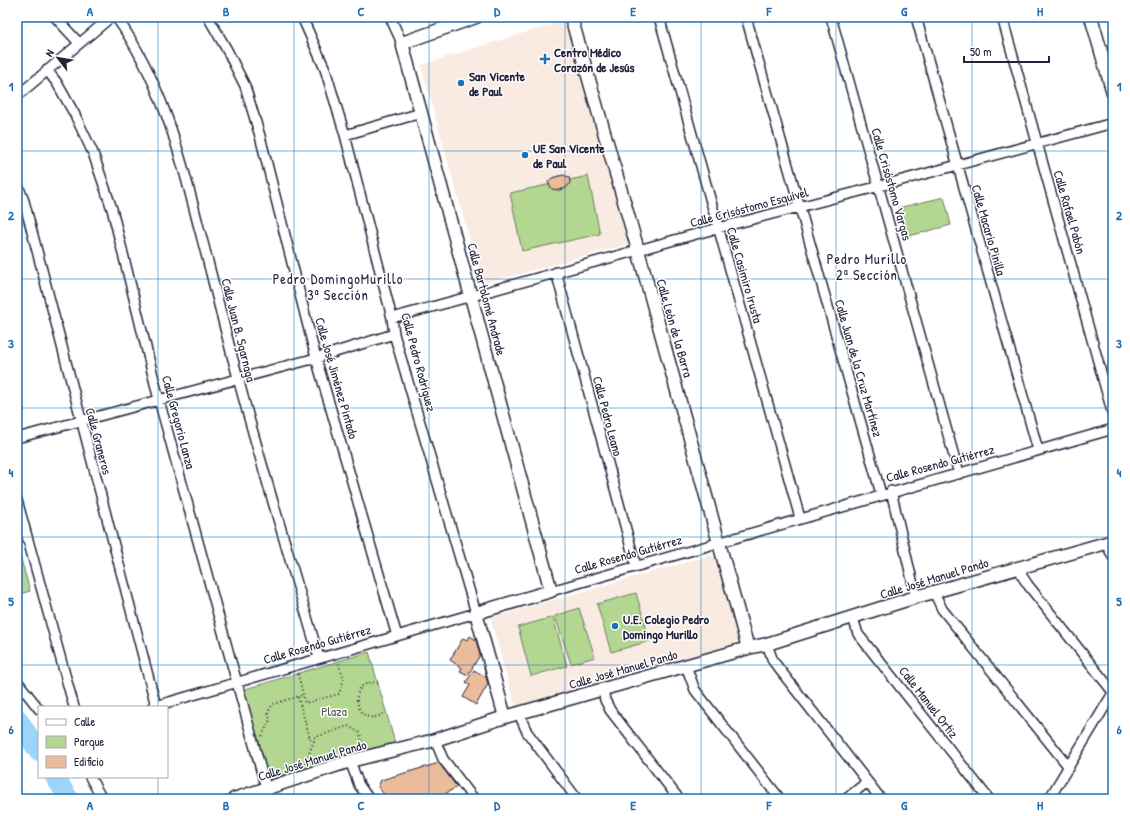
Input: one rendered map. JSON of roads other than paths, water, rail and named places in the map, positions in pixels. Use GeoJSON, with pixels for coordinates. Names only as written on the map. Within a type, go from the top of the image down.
{"type":"FeatureCollection","features":[{"type":"Feature","properties":{"kind":"street"},"geometry":{"type":"LineString","coordinates":[[55,17],[80,43]]}},
{"type":"Feature","properties":{"kind":"street"},"geometry":{"type":"LineString","coordinates":[[17,96],[111,17]]}},
{"type":"Feature","properties":{"kind":"street","name":"Calle Juan B. Sgarnaga"},"geometry":{"type":"LineString","coordinates":[[116,17],[124,28],[147,70],[162,103],[181,154],[238,379],[319,658]]}},
{"type":"Feature","properties":{"kind":"street","name":"Calle José Jiménez Pintado"},"geometry":{"type":"LineString","coordinates":[[208,17],[245,86],[260,136],[316,358],[397,636]]}},
{"type":"Feature","properties":{"kind":"street","name":"Calle Pedro Rodríguez"},"geometry":{"type":"LineString","coordinates":[[302,17],[325,69],[345,135],[392,318],[394,334],[505,717]]}},
{"type":"Feature","properties":{"kind":"street","name":"Calle Bartolomé Andrade"},"geometry":{"type":"LineString","coordinates":[[390,17],[402,43],[472,295],[551,591]]}},
{"type":"Feature","properties":{"kind":"street"},"geometry":{"type":"LineString","coordinates":[[402,43],[478,17]]}},
{"type":"Feature","properties":{"kind":"street","name":"Calle León de la Barra"},"geometry":{"type":"LineString","coordinates":[[571,17],[720,542],[748,648]]}},
{"type":"Feature","properties":{"kind":"street","name":"Calle Casimiro Irusta"},"geometry":{"type":"LineString","coordinates":[[659,17],[800,518]]}},
{"type":"Feature","properties":{"kind":"street","name":"Calle Juan de la Cruz Martínez"},"geometry":{"type":"LineString","coordinates":[[746,17],[881,494]]}},
{"type":"Feature","properties":{"kind":"street","name":"Calle Crisóstomo Vargas"},"geometry":{"type":"LineString","coordinates":[[831,17],[880,186],[959,474]]}},
{"type":"Feature","properties":{"kind":"street","name":"Calle Macario Pinilla"},"geometry":{"type":"LineString","coordinates":[[916,17],[1038,450]]}},
{"type":"Feature","properties":{"kind":"street","name":"Calle Rafael Pabón"},"geometry":{"type":"LineString","coordinates":[[1002,17],[1113,415]]}},
{"type":"Feature","properties":{"kind":"street"},"geometry":{"type":"LineString","coordinates":[[1091,17],[1113,93]]}},
{"type":"Feature","properties":{"kind":"street","name":"Calle Gregorio Lanza"},"geometry":{"type":"LineString","coordinates":[[47,70],[57,83],[75,115],[93,153],[112,209],[159,400],[268,794]]}},
{"type":"Feature","properties":{"kind":"street"},"geometry":{"type":"LineString","coordinates":[[345,135],[421,113]]}},
{"type":"Feature","properties":{"kind":"street","name":"Calle Crisóstomo Esquivel"},"geometry":{"type":"LineString","coordinates":[[392,318],[718,228],[958,166],[1113,123]]}},
{"type":"Feature","properties":{"kind":"street","name":"Calle Graneros"},"geometry":{"type":"LineString","coordinates":[[17,183],[24,201],[154,706]]}},
{"type":"Feature","properties":{"kind":"street","name":"Calle Pedro Leano"},"geometry":{"type":"LineString","coordinates":[[556,272],[636,566]]}},
{"type":"Feature","properties":{"kind":"street"},"geometry":{"type":"LineString","coordinates":[[17,438],[316,358],[394,334]]}},
{"type":"Feature","properties":{"kind":"street","name":"Calle Rosendo Gutiérrez"},"geometry":{"type":"LineString","coordinates":[[154,706],[891,491],[959,474],[1113,428]]}},
{"type":"Feature","properties":{"kind":"street"},"geometry":{"type":"LineString","coordinates":[[891,491],[916,597]]}},
{"type":"Feature","properties":{"kind":"street"},"geometry":{"type":"LineString","coordinates":[[17,500],[74,706]]}},
{"type":"Feature","properties":{"kind":"street"},"geometry":{"type":"LineString","coordinates":[[1110,542],[1113,557]]}},
{"type":"Feature","properties":{"kind":"street","name":"Calle José Manuel Pando"},"geometry":{"type":"LineString","coordinates":[[234,799],[268,794],[350,762],[435,740],[505,717],[748,648],[767,644],[916,597],[1110,542]]}},
{"type":"Feature","properties":{"kind":"street"},"geometry":{"type":"LineString","coordinates":[[1020,567],[1022,576],[1028,585],[1113,693],[1049,799]]}},
{"type":"Feature","properties":{"kind":"street"},"geometry":{"type":"LineString","coordinates":[[934,592],[942,609],[1069,767]]}},
{"type":"Feature","properties":{"kind":"street","name":"Calle Manuel Ortiz"},"geometry":{"type":"LineString","coordinates":[[853,618],[858,634],[989,799]]}},
{"type":"Feature","properties":{"kind":"street"},"geometry":{"type":"LineString","coordinates":[[767,644],[773,661],[881,799]]}},
{"type":"Feature","properties":{"kind":"street"},"geometry":{"type":"LineString","coordinates":[[686,666],[689,678],[695,690],[780,799]]}},
{"type":"Feature","properties":{"kind":"street"},"geometry":{"type":"LineString","coordinates":[[17,681],[38,708]]}},
{"type":"Feature","properties":{"kind":"street"},"geometry":{"type":"LineString","coordinates":[[603,690],[605,700],[610,710],[679,799]]}},
{"type":"Feature","properties":{"kind":"street"},"geometry":{"type":"LineString","coordinates":[[519,714],[527,732],[577,799]]}},
{"type":"Feature","properties":{"kind":"street"},"geometry":{"type":"LineString","coordinates":[[435,740],[444,759],[474,799]]}},
{"type":"Feature","properties":{"kind":"street"},"geometry":{"type":"LineString","coordinates":[[350,762],[358,785],[369,799]]}},
{"type":"Feature","properties":{"kind":"street"},"geometry":{"type":"LineString","coordinates":[[91,778],[102,799]]}},
{"type":"Feature","properties":{"kind":"street"},"geometry":{"type":"LineString","coordinates":[[846,799],[867,782]]}},
{"type":"Feature","properties":{"kind":"waterway"},"geometry":{"type":"LineString","coordinates":[[17,718],[38,750]]}},
{"type":"Feature","properties":{"kind":"waterway"},"geometry":{"type":"LineString","coordinates":[[56,778],[69,799]]}},
{"type":"Feature","properties":{"kind":"place","name":"Centro Médico Corazón de Jesús"},"geometry":{"type":"Point","coordinates":[545,59]}},
{"type":"Feature","properties":{"kind":"place","name":"San Vicente de Paul"},"geometry":{"type":"Point","coordinates":[461,83]}},
{"type":"Feature","properties":{"kind":"place","name":"UE San Vicente de Paul"},"geometry":{"type":"Point","coordinates":[525,155]}},
{"type":"Feature","properties":{"kind":"place","name":"U.E. Colegio Pedro Domingo Murillo"},"geometry":{"type":"Point","coordinates":[615,626]}},
{"type":"Feature","properties":{"kind":"district","name":"Pedro Murillo 2ª Sección"},"geometry":{"type":"Point","coordinates":[867,266]}},
{"type":"Feature","properties":{"kind":"district","name":"Pedro DomingoMurillo 3ª Sección"},"geometry":{"type":"Point","coordinates":[338,286]}},
{"type":"Feature","properties":{"kind":"park label","name":"Plaza"},"geometry":{"type":"Point","coordinates":[334,711]}}]}
